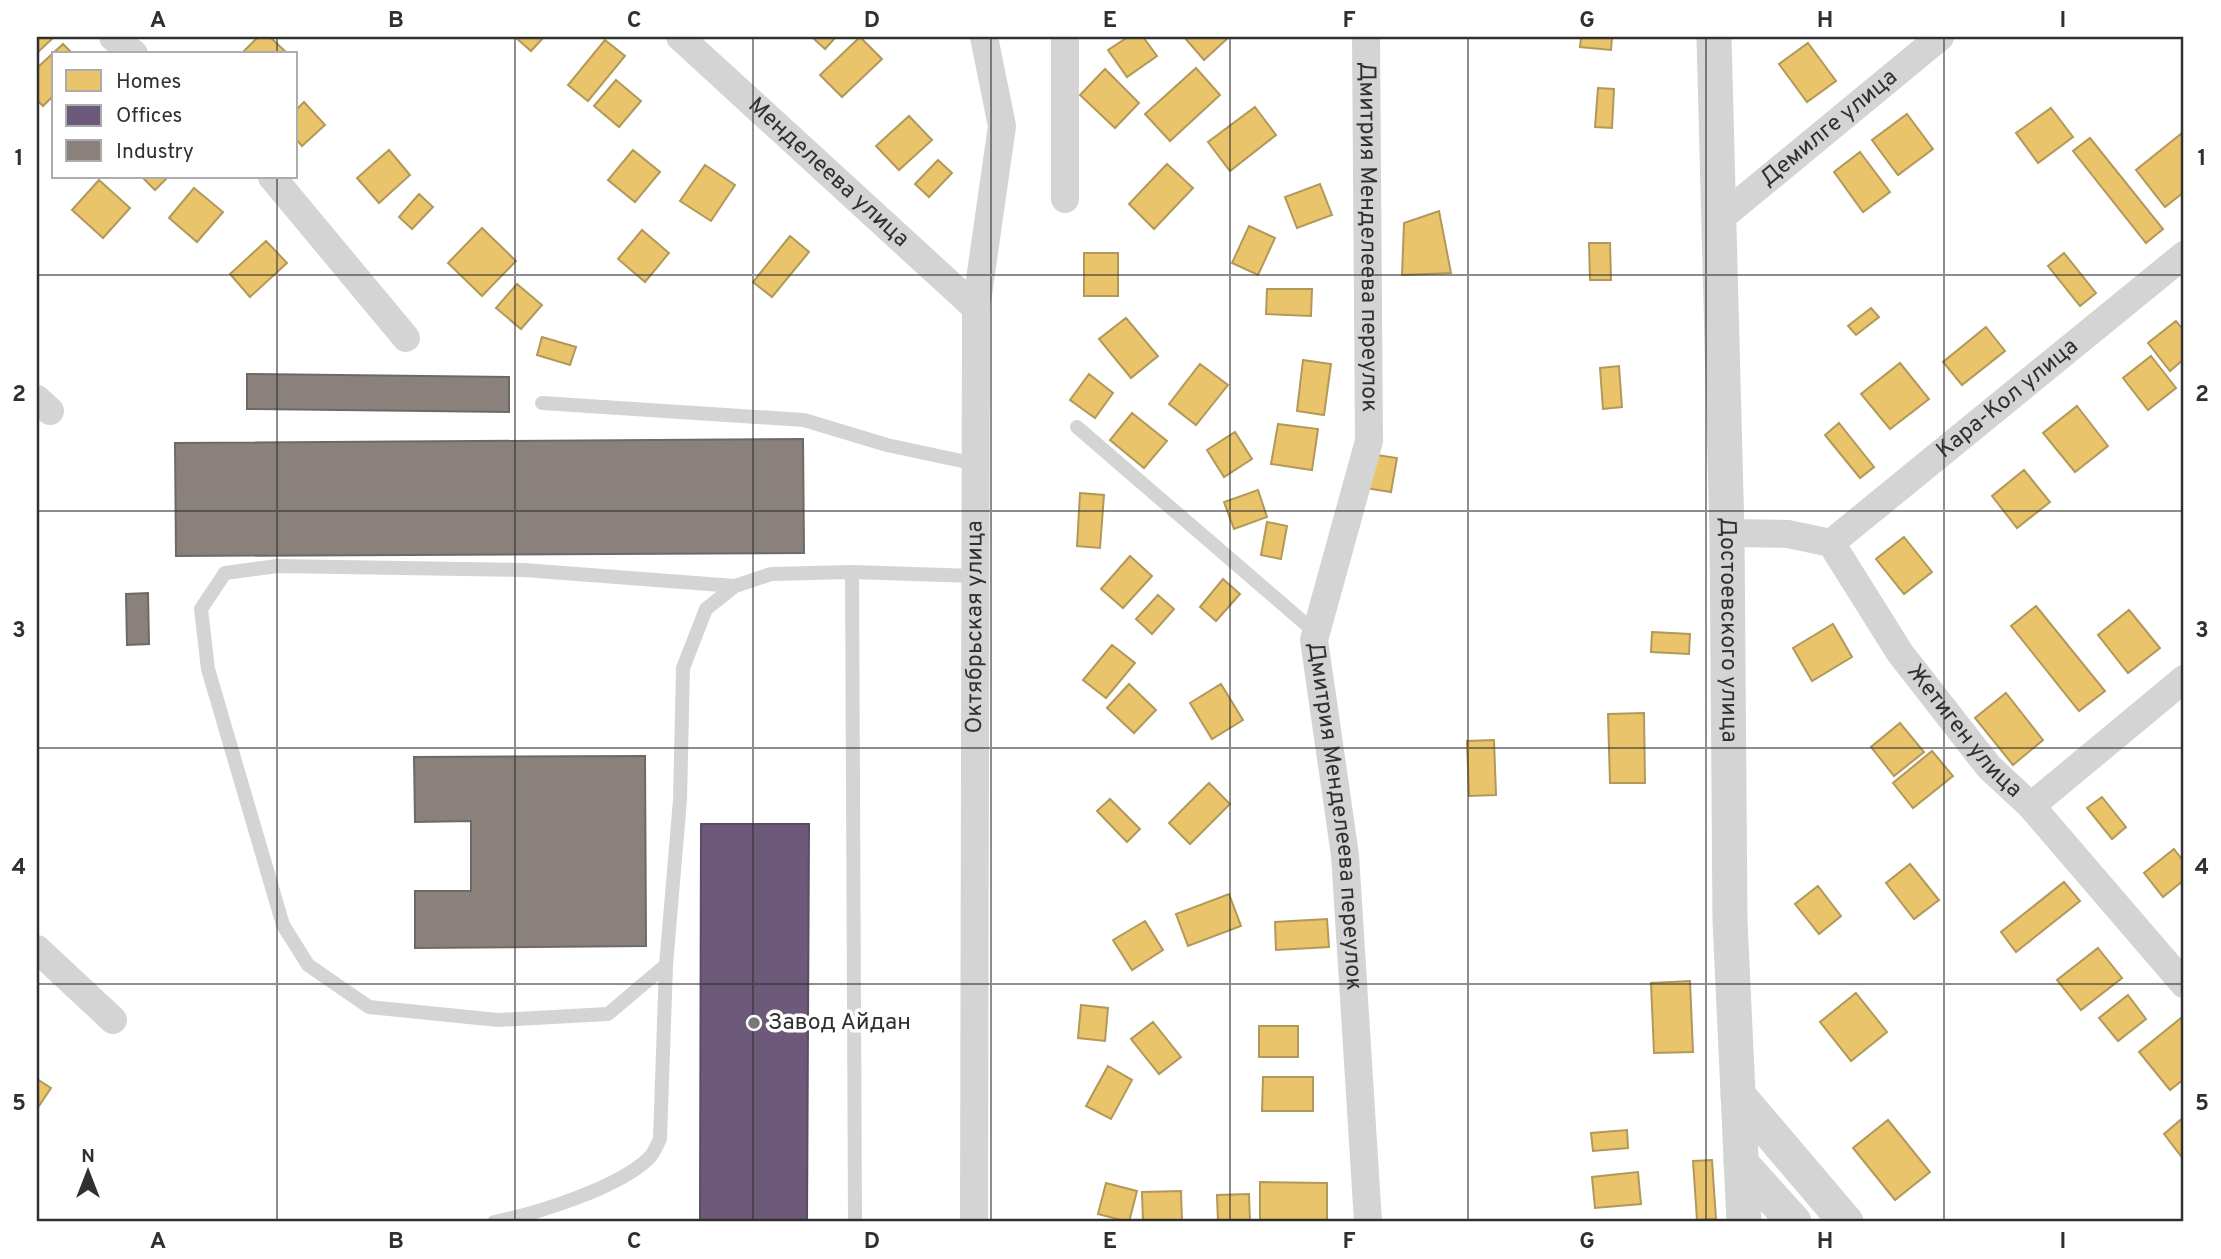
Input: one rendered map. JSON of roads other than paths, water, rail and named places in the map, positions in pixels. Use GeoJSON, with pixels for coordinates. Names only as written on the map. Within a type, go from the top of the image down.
{"type":"FeatureCollection","features":[{"type":"Feature","properties":{"kind":"street"},"geometry":{"type":"LineString","coordinates":[[114,37],[132,52]]}},
{"type":"Feature","properties":{"kind":"street","name":"Менделеева улица"},"geometry":{"type":"LineString","coordinates":[[680,37],[976,308]]}},
{"type":"Feature","properties":{"kind":"street","name":"Октябрьская улица"},"geometry":{"type":"LineString","coordinates":[[974,1222],[976,308],[1002,126],[984,37]]}},
{"type":"Feature","properties":{"kind":"street"},"geometry":{"type":"LineString","coordinates":[[1065,37],[1065,199]]}},
{"type":"Feature","properties":{"kind":"street","name":"Дмитрия Менделеева переулок"},"geometry":{"type":"LineString","coordinates":[[1366,37],[1368,441],[1314,640],[1345,855],[1368,1222]]}},
{"type":"Feature","properties":{"kind":"street","name":"Достоевского улица"},"geometry":{"type":"LineString","coordinates":[[1714,37],[1727,533],[1730,921],[1744,1222]]}},
{"type":"Feature","properties":{"kind":"street","name":"Демилге улица"},"geometry":{"type":"LineString","coordinates":[[1718,220],[1940,37]]}},
{"type":"Feature","properties":{"kind":"street"},"geometry":{"type":"LineString","coordinates":[[273,178],[406,338]]}},
{"type":"Feature","properties":{"kind":"street","name":"Кара-Кол улица"},"geometry":{"type":"LineString","coordinates":[[1830,542],[2184,255]]}},
{"type":"Feature","properties":{"kind":"street"},"geometry":{"type":"LineString","coordinates":[[1727,533],[1788,534],[1830,542]]}},
{"type":"Feature","properties":{"kind":"street","name":"Жетиген улица"},"geometry":{"type":"LineString","coordinates":[[1830,542],[1900,653],[1989,767],[2031,806],[2184,984]]}},
{"type":"Feature","properties":{"kind":"street"},"geometry":{"type":"LineString","coordinates":[[2031,806],[2184,679]]}},
{"type":"Feature","properties":{"kind":"street"},"geometry":{"type":"LineString","coordinates":[[37,949],[113,1020]]}},
{"type":"Feature","properties":{"kind":"street"},"geometry":{"type":"LineString","coordinates":[[1738,1095],[1846,1222]]}},
{"type":"Feature","properties":{"kind":"street"},"geometry":{"type":"LineString","coordinates":[[1741,1163],[1796,1161]]}},
{"type":"Feature","properties":{"kind":"street"},"geometry":{"type":"LineString","coordinates":[[1741,1163],[1794,1222]]}},
{"type":"Feature","properties":{"kind":"lane"},"geometry":{"type":"LineString","coordinates":[[542,403],[804,420],[887,445],[976,464]]}},
{"type":"Feature","properties":{"kind":"lane"},"geometry":{"type":"LineString","coordinates":[[1077,428],[1316,633]]}},
{"type":"Feature","properties":{"kind":"lane"},"geometry":{"type":"LineString","coordinates":[[666,965],[608,1014],[498,1020],[369,1007],[308,965],[283,925],[208,669],[201,609],[225,573],[277,565],[524,570],[735,586]]}},
{"type":"Feature","properties":{"kind":"lane"},"geometry":{"type":"LineString","coordinates":[[494,1222],[522,1217],[615,1182],[650,1157],[660,1139],[666,965],[680,800],[683,668],[706,609],[735,586],[771,574],[852,572],[975,576]]}},
{"type":"Feature","properties":{"kind":"lane"},"geometry":{"type":"LineString","coordinates":[[852,572],[855,1222]]}},
{"type":"Feature","properties":{"kind":"place","name":"Завод Айдан"},"geometry":{"type":"Point","coordinates":[754,1023]}}]}
